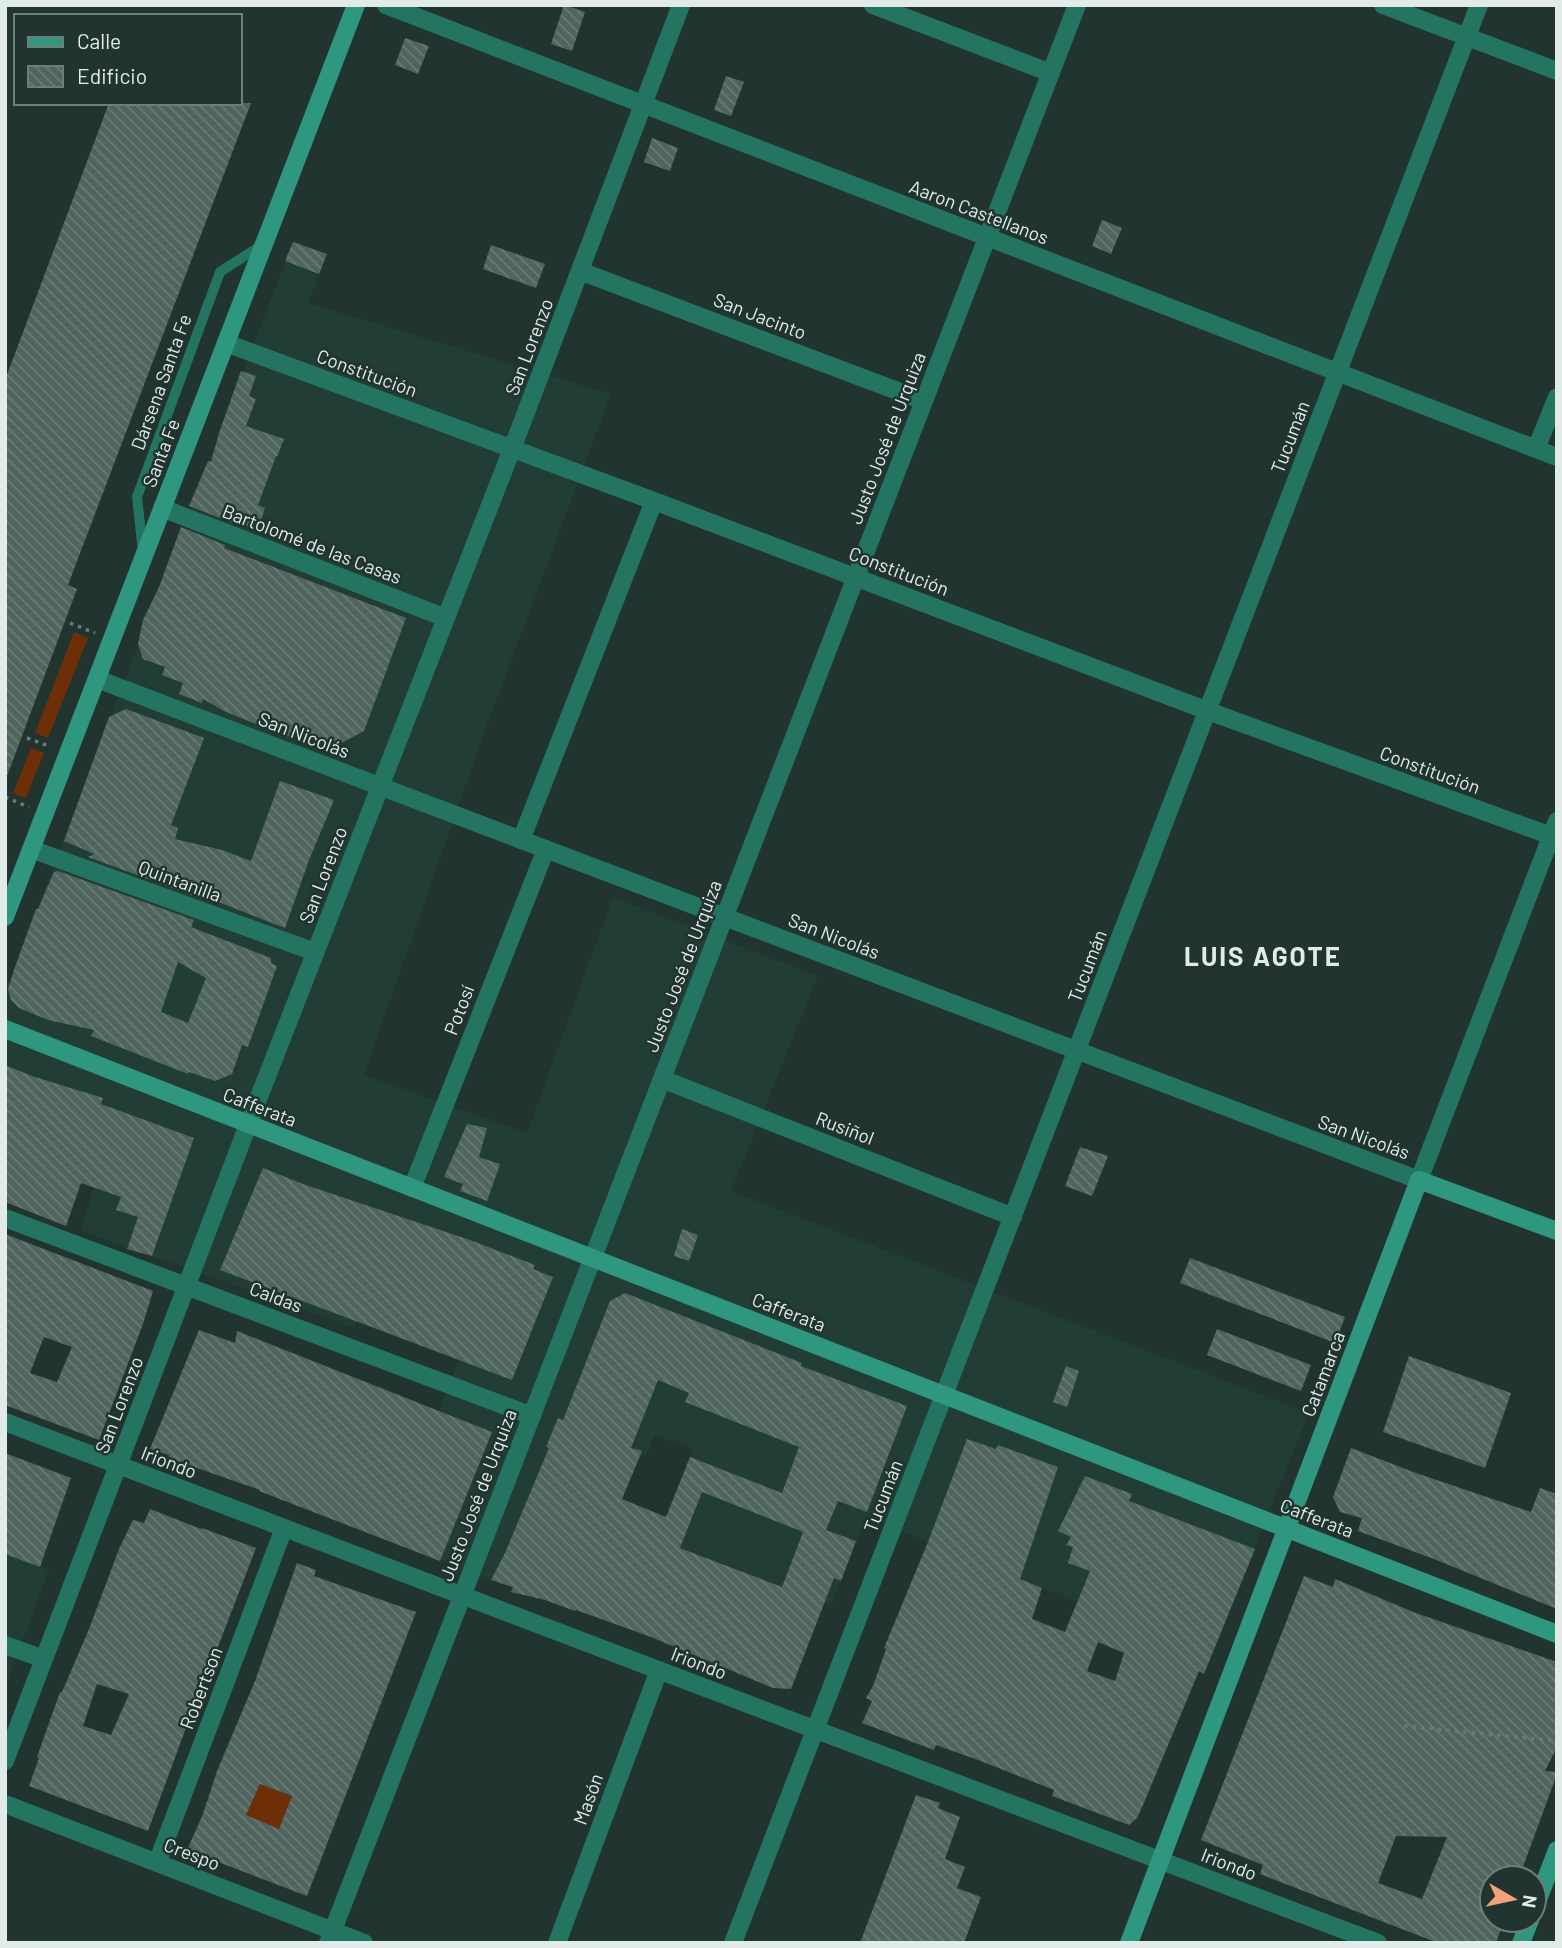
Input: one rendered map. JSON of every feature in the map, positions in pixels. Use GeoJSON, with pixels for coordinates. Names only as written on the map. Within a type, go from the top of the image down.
{"type":"FeatureCollection","features":[{"type":"Feature","properties":{"kind":"main road","name":"Santa Fe"},"geometry":{"type":"LineString","coordinates":[[5,916],[356,5]]}},
{"type":"Feature","properties":{"kind":"main road","name":"Cafferata"},"geometry":{"type":"LineString","coordinates":[[5,1029],[1557,1634]]}},
{"type":"Feature","properties":{"kind":"main road","name":"San Nicolás"},"geometry":{"type":"LineString","coordinates":[[1419,1180],[1557,1231]]}},
{"type":"Feature","properties":{"kind":"main road","name":"Catamarca"},"geometry":{"type":"LineString","coordinates":[[1129,1943],[1419,1180]]}},
{"type":"Feature","properties":{"kind":"main road"},"geometry":{"type":"LineString","coordinates":[[1548,1873],[1557,1850]]}},
{"type":"Feature","properties":{"kind":"street","name":"Aaron Castellanos"},"geometry":{"type":"LineString","coordinates":[[386,5],[1557,457]]}},
{"type":"Feature","properties":{"kind":"street","name":"San Lorenzo"},"geometry":{"type":"LineString","coordinates":[[5,1762],[681,5]]}},
{"type":"Feature","properties":{"kind":"street"},"geometry":{"type":"LineString","coordinates":[[873,5],[1051,73]]}},
{"type":"Feature","properties":{"kind":"street","name":"Justo José de Urquiza"},"geometry":{"type":"LineString","coordinates":[[330,1937],[1077,5]]}},
{"type":"Feature","properties":{"kind":"street"},"geometry":{"type":"LineString","coordinates":[[1383,5],[1557,71]]}},
{"type":"Feature","properties":{"kind":"street","name":"Tucumán"},"geometry":{"type":"LineString","coordinates":[[733,1943],[1479,5]]}},
{"type":"Feature","properties":{"kind":"street","name":"San Jacinto"},"geometry":{"type":"LineString","coordinates":[[580,271],[924,401]]}},
{"type":"Feature","properties":{"kind":"street","name":"Constitución"},"geometry":{"type":"LineString","coordinates":[[226,343],[654,501],[1208,711],[1555,832]]}},
{"type":"Feature","properties":{"kind":"street"},"geometry":{"type":"LineString","coordinates":[[1536,449],[1557,397]]}},
{"type":"Feature","properties":{"kind":"street"},"geometry":{"type":"LineString","coordinates":[[521,840],[654,501]]}},
{"type":"Feature","properties":{"kind":"street","name":"Bartolomé de las Casas"},"geometry":{"type":"LineString","coordinates":[[162,508],[446,618]]}},
{"type":"Feature","properties":{"kind":"street","name":"San Nicolás"},"geometry":{"type":"LineString","coordinates":[[97,679],[1419,1180]]}},
{"type":"Feature","properties":{"kind":"street","name":"Catamarca"},"geometry":{"type":"LineString","coordinates":[[1419,1180],[1555,832]]}},
{"type":"Feature","properties":{"kind":"street","name":"Quintanilla"},"geometry":{"type":"LineString","coordinates":[[31,849],[315,952]]}},
{"type":"Feature","properties":{"kind":"street","name":"Potosí"},"geometry":{"type":"LineString","coordinates":[[412,1188],[546,849]]}},
{"type":"Feature","properties":{"kind":"street","name":"Rusiñol"},"geometry":{"type":"LineString","coordinates":[[662,1079],[1013,1217]]}},
{"type":"Feature","properties":{"kind":"street","name":"Caldas"},"geometry":{"type":"LineString","coordinates":[[5,1218],[531,1416]]}},
{"type":"Feature","properties":{"kind":"street","name":"Iriondo"},"geometry":{"type":"LineString","coordinates":[[5,1422],[1378,1943]]}},
{"type":"Feature","properties":{"kind":"street","name":"Robertson"},"geometry":{"type":"LineString","coordinates":[[157,1863],[284,1528]]}},
{"type":"Feature","properties":{"kind":"street"},"geometry":{"type":"LineString","coordinates":[[5,1645],[44,1659]]}},
{"type":"Feature","properties":{"kind":"street","name":"Masón"},"geometry":{"type":"LineString","coordinates":[[557,1943],[659,1670]]}},
{"type":"Feature","properties":{"kind":"street","name":"Crespo"},"geometry":{"type":"LineString","coordinates":[[5,1804],[157,1863],[330,1937],[364,1943]]}},
{"type":"Feature","properties":{"kind":"lane","name":"Dársena Santa Fe"},"geometry":{"type":"LineString","coordinates":[[143,558],[137,498],[220,272],[265,243]]}},
{"type":"Feature","properties":{"kind":"path"},"geometry":{"type":"LineString","coordinates":[[70,623],[95,633]]}},
{"type":"Feature","properties":{"kind":"path"},"geometry":{"type":"LineString","coordinates":[[27,737],[52,748]]}},
{"type":"Feature","properties":{"kind":"path"},"geometry":{"type":"LineString","coordinates":[[5,797],[30,807]]}},
{"type":"Feature","properties":{"kind":"path"},"geometry":{"type":"LineString","coordinates":[[1404,1726],[1557,1741]]}},
{"type":"Feature","properties":{"kind":"shaded area"},"geometry":{"type":"Polygon","coordinates":[[[293,242],[327,254],[308,303],[611,394],[483,736],[364,1075],[527,1133],[613,897],[818,976],[731,1191],[1309,1413],[1211,1656],[866,1517],[831,1606],[658,1539],[693,1449],[655,1435],[646,1456],[641,1455],[575,1611],[390,1542],[465,1342],[372,1281],[354,1328],[81,1231],[99,1168],[5,1175],[5,992],[293,242]]]}},
{"type":"Feature","properties":{"kind":"shaded area"},"geometry":{"type":"Polygon","coordinates":[[[74,632],[88,638],[48,738],[35,733],[74,632]]]}},
{"type":"Feature","properties":{"kind":"shaded area"},"geometry":{"type":"Polygon","coordinates":[[[31,748],[44,753],[26,798],[13,793],[31,748]]]}},
{"type":"Feature","properties":{"kind":"shaded area"},"geometry":{"type":"Polygon","coordinates":[[[5,1554],[49,1570],[5,1688],[5,1554]]]}},
{"type":"Feature","properties":{"kind":"shaded area"},"geometry":{"type":"Polygon","coordinates":[[[260,1784],[292,1796],[279,1829],[245,1817],[260,1784]]]}},
{"type":"Feature","properties":{"kind":"building"},"geometry":{"type":"Polygon","coordinates":[[[564,5],[585,12],[572,51],[551,44],[564,5]]]}},
{"type":"Feature","properties":{"kind":"building"},"geometry":{"type":"Polygon","coordinates":[[[405,38],[429,46],[418,74],[395,65],[405,38]]]}},
{"type":"Feature","properties":{"kind":"building"},"geometry":{"type":"Polygon","coordinates":[[[726,76],[744,82],[731,116],[714,110],[726,76]]]}},
{"type":"Feature","properties":{"kind":"building"},"geometry":{"type":"Polygon","coordinates":[[[251,103],[68,585],[77,589],[7,776],[5,776],[5,380],[108,105],[214,106],[251,103]]]}},
{"type":"Feature","properties":{"kind":"building"},"geometry":{"type":"Polygon","coordinates":[[[652,138],[678,148],[670,171],[644,162],[652,138]]]}},
{"type":"Feature","properties":{"kind":"building"},"geometry":{"type":"Polygon","coordinates":[[[1102,220],[1122,228],[1111,254],[1092,246],[1102,220]]]}},
{"type":"Feature","properties":{"kind":"building"},"geometry":{"type":"Polygon","coordinates":[[[293,242],[327,254],[319,274],[285,261],[293,242]]]}},
{"type":"Feature","properties":{"kind":"building"},"geometry":{"type":"Polygon","coordinates":[[[491,245],[545,264],[536,288],[483,269],[491,245]]]}},
{"type":"Feature","properties":{"kind":"building"},"geometry":{"type":"Polygon","coordinates":[[[241,371],[256,376],[249,396],[256,399],[246,426],[284,439],[258,505],[265,508],[258,530],[189,506],[208,461],[211,462],[241,371]]]}},
{"type":"Feature","properties":{"kind":"building"},"geometry":{"type":"Polygon","coordinates":[[[181,527],[225,545],[224,548],[406,618],[364,731],[334,747],[296,733],[294,739],[226,712],[203,699],[202,703],[179,694],[183,683],[162,675],[165,667],[143,659],[138,644],[143,620],[159,587],[181,527]]]}},
{"type":"Feature","properties":{"kind":"building"},"geometry":{"type":"Polygon","coordinates":[[[126,709],[204,738],[171,825],[178,828],[175,839],[222,850],[251,861],[280,781],[334,800],[285,928],[203,896],[202,899],[88,857],[94,854],[64,841],[109,717],[126,709]]]}},
{"type":"Feature","properties":{"kind":"building"},"geometry":{"type":"Polygon","coordinates":[[[58,871],[194,920],[191,927],[271,958],[271,963],[277,966],[248,1047],[242,1045],[232,1074],[215,1081],[189,1072],[188,1074],[91,1036],[94,1030],[48,1020],[19,1008],[11,1000],[8,989],[15,967],[36,909],[54,872],[58,871]],[[178,962],[161,1012],[188,1023],[206,978],[178,962]]]}},
{"type":"Feature","properties":{"kind":"building"},"geometry":{"type":"Polygon","coordinates":[[[5,1065],[103,1098],[101,1104],[194,1138],[152,1256],[127,1249],[138,1217],[116,1210],[121,1197],[81,1183],[66,1226],[5,1202],[5,1065]]]}},
{"type":"Feature","properties":{"kind":"building"},"geometry":{"type":"Polygon","coordinates":[[[467,1124],[487,1128],[479,1157],[500,1164],[487,1201],[460,1191],[463,1184],[444,1177],[467,1124]]]}},
{"type":"Feature","properties":{"kind":"building"},"geometry":{"type":"Polygon","coordinates":[[[1080,1147],[1108,1156],[1092,1196],[1065,1186],[1080,1147]]]}},
{"type":"Feature","properties":{"kind":"building"},"geometry":{"type":"Polygon","coordinates":[[[263,1168],[470,1240],[535,1265],[533,1269],[553,1277],[512,1380],[220,1270],[263,1168]]]}},
{"type":"Feature","properties":{"kind":"building"},"geometry":{"type":"Polygon","coordinates":[[[682,1229],[698,1235],[689,1261],[674,1256],[682,1229]]]}},
{"type":"Feature","properties":{"kind":"building"},"geometry":{"type":"Polygon","coordinates":[[[5,1234],[153,1291],[99,1440],[5,1405],[5,1234]],[[44,1337],[30,1373],[57,1382],[72,1347],[44,1337]]]}},
{"type":"Feature","properties":{"kind":"building"},"geometry":{"type":"Polygon","coordinates":[[[1190,1258],[1345,1317],[1335,1343],[1180,1283],[1190,1258]]]}},
{"type":"Feature","properties":{"kind":"building"},"geometry":{"type":"Polygon","coordinates":[[[625,1293],[802,1363],[801,1366],[907,1406],[867,1512],[838,1501],[826,1530],[856,1541],[841,1581],[834,1578],[791,1689],[773,1688],[651,1637],[545,1600],[511,1592],[513,1587],[491,1580],[549,1448],[546,1447],[558,1418],[563,1420],[610,1301],[625,1293]],[[658,1380],[631,1448],[642,1451],[622,1499],[666,1517],[690,1457],[782,1493],[799,1447],[685,1402],[689,1393],[658,1380]],[[702,1492],[680,1548],[782,1587],[803,1532],[702,1492]]]}},
{"type":"Feature","properties":{"kind":"building"},"geometry":{"type":"Polygon","coordinates":[[[1217,1329],[1311,1365],[1301,1391],[1207,1355],[1217,1329]]]}},
{"type":"Feature","properties":{"kind":"building"},"geometry":{"type":"Polygon","coordinates":[[[199,1330],[235,1343],[237,1331],[492,1432],[440,1561],[150,1449],[199,1330]]]}},
{"type":"Feature","properties":{"kind":"building"},"geometry":{"type":"Polygon","coordinates":[[[1409,1356],[1511,1393],[1485,1468],[1383,1432],[1409,1356]]]}},
{"type":"Feature","properties":{"kind":"building"},"geometry":{"type":"Polygon","coordinates":[[[1066,1366],[1079,1371],[1067,1407],[1053,1402],[1066,1366]]]}},
{"type":"Feature","properties":{"kind":"building"},"geometry":{"type":"Polygon","coordinates":[[[967,1439],[996,1449],[998,1445],[1058,1467],[1020,1579],[1042,1588],[1032,1619],[1065,1632],[1090,1571],[1068,1563],[1073,1547],[1066,1545],[1071,1537],[1058,1531],[1085,1476],[1132,1494],[1129,1501],[1255,1549],[1204,1674],[1199,1671],[1143,1805],[1137,1818],[1129,1825],[1052,1796],[1054,1790],[978,1760],[936,1745],[934,1750],[862,1723],[872,1701],[866,1698],[873,1686],[886,1649],[884,1648],[967,1439]],[[1098,1642],[1087,1671],[1115,1681],[1124,1653],[1098,1642]]]}},
{"type":"Feature","properties":{"kind":"building"},"geometry":{"type":"Polygon","coordinates":[[[1351,1448],[1531,1512],[1540,1488],[1557,1494],[1557,1609],[1358,1531],[1362,1518],[1340,1512],[1333,1497],[1351,1448]]]}},
{"type":"Feature","properties":{"kind":"building"},"geometry":{"type":"Polygon","coordinates":[[[5,1453],[71,1478],[40,1567],[5,1554],[5,1453]]]}},
{"type":"Feature","properties":{"kind":"building"},"geometry":{"type":"Polygon","coordinates":[[[150,1509],[256,1548],[214,1652],[148,1831],[29,1786],[60,1692],[89,1629],[119,1549],[133,1520],[144,1523],[150,1509]],[[97,1684],[83,1726],[111,1735],[129,1694],[97,1684]]]}},
{"type":"Feature","properties":{"kind":"building"},"geometry":{"type":"Polygon","coordinates":[[[297,1563],[316,1570],[314,1576],[416,1612],[307,1896],[187,1850],[255,1681],[297,1563]],[[260,1784],[246,1815],[279,1829],[292,1796],[260,1784]]]}},
{"type":"Feature","properties":{"kind":"building"},"geometry":{"type":"Polygon","coordinates":[[[1304,1576],[1333,1587],[1335,1579],[1413,1612],[1557,1662],[1557,1747],[1545,1771],[1557,1774],[1524,1864],[1478,1864],[1478,1934],[1499,1934],[1496,1943],[1438,1943],[1260,1874],[1263,1865],[1201,1840],[1304,1576]],[[1396,1836],[1378,1883],[1422,1899],[1447,1837],[1396,1836]]]}},
{"type":"Feature","properties":{"kind":"building"},"geometry":{"type":"Polygon","coordinates":[[[916,1795],[940,1803],[938,1808],[960,1817],[945,1859],[965,1867],[957,1888],[981,1897],[964,1943],[860,1943],[916,1795]]]}},
{"type":"Feature","properties":{"kind":"district","name":"LUIS AGOTE"},"geometry":{"type":"Point","coordinates":[1263,957]}}]}
